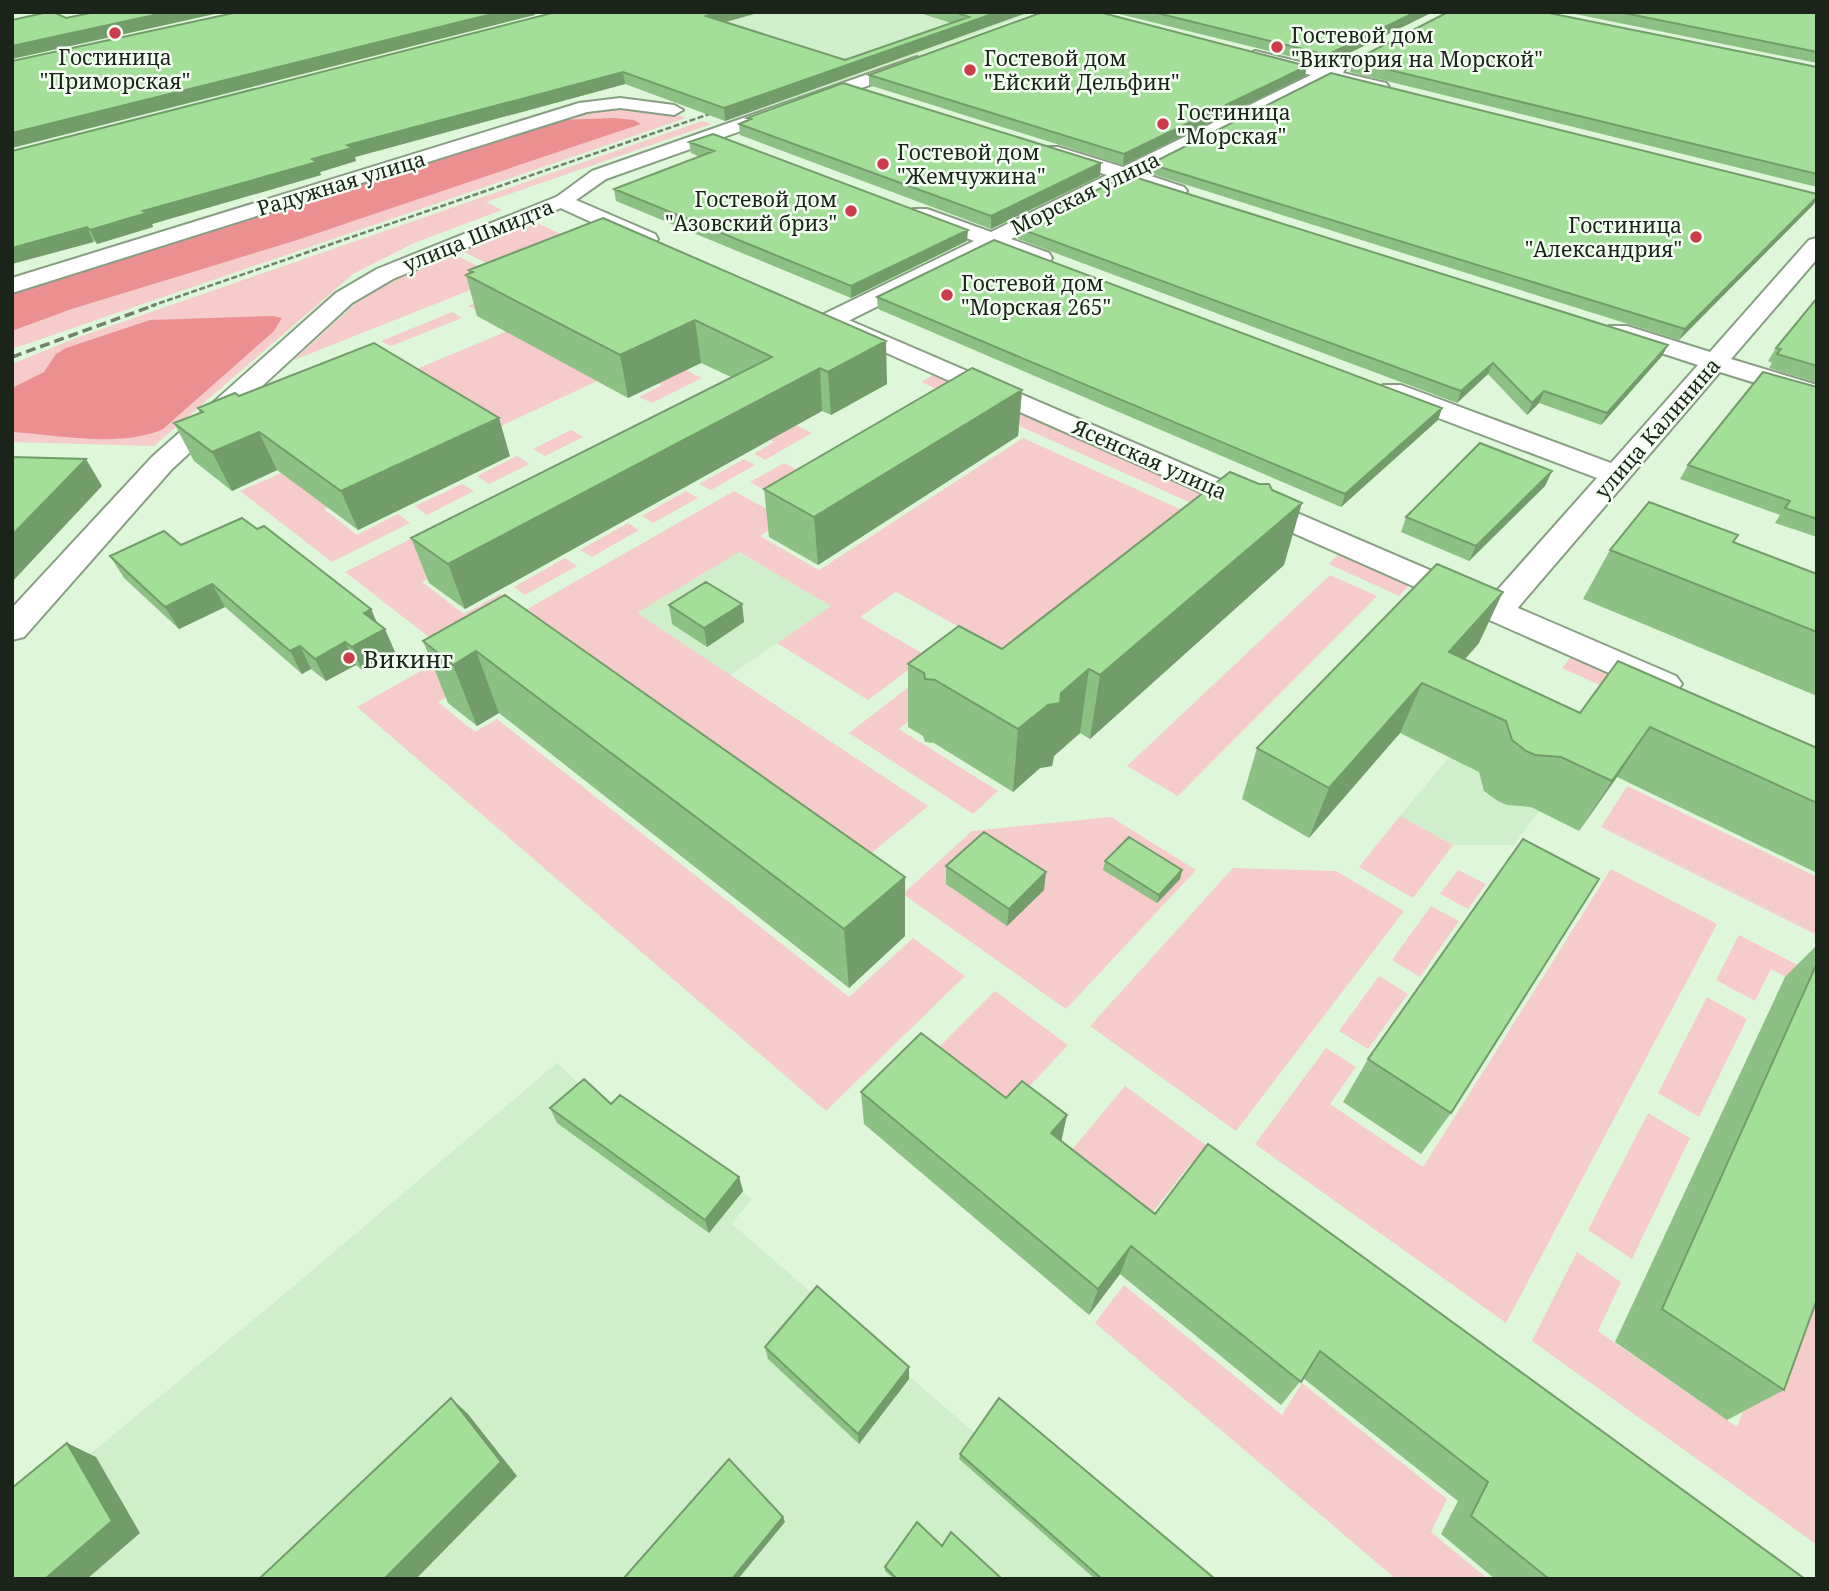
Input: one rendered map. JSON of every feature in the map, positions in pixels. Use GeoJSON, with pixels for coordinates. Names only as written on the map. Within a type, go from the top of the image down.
{"type":"FeatureCollection","features":[{"type":"Feature","properties":{"kind":"street"},"geometry":{"type":"LineString","coordinates":[[1236,51],[1398,92]]}},
{"type":"Feature","properties":{"kind":"street","name":"улица Шмидта"},"geometry":{"type":"LineString","coordinates":[[12,629],[162,463],[344,298],[385,274],[561,201],[599,175],[940,54]]}},
{"type":"Feature","properties":{"kind":"street","name":"Морская улица"},"geometry":{"type":"LineString","coordinates":[[819,314],[991,239],[1350,63]]}},
{"type":"Feature","properties":{"kind":"street"},"geometry":{"type":"LineString","coordinates":[[848,87],[888,99]]}},
{"type":"Feature","properties":{"kind":"street","name":"Радужная улица"},"geometry":{"type":"LineString","coordinates":[[12,286],[585,107],[620,103],[674,110]]}},
{"type":"Feature","properties":{"kind":"street"},"geometry":{"type":"LineString","coordinates":[[714,135],[742,145]]}},
{"type":"Feature","properties":{"kind":"street"},"geometry":{"type":"LineString","coordinates":[[1031,145],[1192,196]]}},
{"type":"Feature","properties":{"kind":"street"},"geometry":{"type":"LineString","coordinates":[[561,201],[668,249]]}},
{"type":"Feature","properties":{"kind":"street"},"geometry":{"type":"LineString","coordinates":[[899,204],[1060,265]]}},
{"type":"Feature","properties":{"kind":"street","name":"улица Калинина"},"geometry":{"type":"LineString","coordinates":[[1497,611],[1817,245]]}},
{"type":"Feature","properties":{"kind":"street","name":"Ясенская улица"},"geometry":{"type":"LineString","coordinates":[[819,314],[1694,697]]}},
{"type":"Feature","properties":{"kind":"street"},"geometry":{"type":"LineString","coordinates":[[1600,326],[1817,394]]}},
{"type":"Feature","properties":{"kind":"street"},"geometry":{"type":"LineString","coordinates":[[1370,382],[1616,475]]}},
{"type":"Feature","properties":{"kind":"shaded area"},"geometry":{"type":"Polygon","coordinates":[[[761,12],[912,12],[955,24],[992,12],[1036,12],[771,108],[737,116],[580,63],[761,12]]]}},
{"type":"Feature","properties":{"kind":"shaded area"},"geometry":{"type":"Polygon","coordinates":[[[613,106],[667,111],[686,118],[12,349],[12,331],[72,309],[291,242],[634,120],[557,120],[613,106]]]}},
{"type":"Feature","properties":{"kind":"shaded area"},"geometry":{"type":"Polygon","coordinates":[[[557,120],[634,120],[641,124],[291,242],[72,309],[12,331],[12,291],[557,120]]]}},
{"type":"Feature","properties":{"kind":"shaded area"},"geometry":{"type":"Polygon","coordinates":[[[702,121],[712,124],[486,202],[502,210],[414,243],[353,274],[154,446],[12,442],[12,364],[76,338],[702,121]]]}},
{"type":"Feature","properties":{"kind":"shaded area"},"geometry":{"type":"Polygon","coordinates":[[[537,223],[606,255],[530,285],[462,251],[537,223]]]}},
{"type":"Feature","properties":{"kind":"shaded area"},"geometry":{"type":"Polygon","coordinates":[[[454,254],[501,278],[294,360],[379,282],[454,254]]]}},
{"type":"Feature","properties":{"kind":"shaded area"},"geometry":{"type":"Polygon","coordinates":[[[518,286],[702,378],[652,403],[639,397],[662,385],[627,367],[324,509],[357,535],[398,514],[410,523],[332,562],[240,491],[311,460],[395,378],[536,319],[478,311],[468,306],[518,286]]]}},
{"type":"Feature","properties":{"kind":"shaded area"},"geometry":{"type":"Polygon","coordinates":[[[452,312],[462,318],[391,346],[381,341],[452,312]]]}},
{"type":"Feature","properties":{"kind":"shaded area"},"geometry":{"type":"Polygon","coordinates":[[[273,316],[282,318],[274,331],[163,429],[147,435],[109,439],[12,432],[12,388],[44,372],[56,354],[66,348],[150,320],[273,316]]]}},
{"type":"Feature","properties":{"kind":"shaded area"},"geometry":{"type":"Polygon","coordinates":[[[934,375],[1209,497],[1198,506],[921,382],[934,375]]]}},
{"type":"Feature","properties":{"kind":"shaded area"},"geometry":{"type":"Polygon","coordinates":[[[716,385],[812,433],[765,460],[754,454],[774,442],[730,419],[422,582],[464,614],[500,594],[512,602],[438,644],[345,572],[716,385]]]}},
{"type":"Feature","properties":{"kind":"shaded area"},"geometry":{"type":"Polygon","coordinates":[[[571,430],[583,437],[545,456],[533,449],[571,430]]]}},
{"type":"Feature","properties":{"kind":"shaded area"},"geometry":{"type":"Polygon","coordinates":[[[1023,438],[1189,513],[1010,655],[896,592],[860,617],[927,656],[868,700],[777,643],[831,606],[739,552],[637,613],[928,806],[861,862],[515,616],[734,491],[785,519],[760,536],[819,570],[1023,438]]]}},
{"type":"Feature","properties":{"kind":"shaded area"},"geometry":{"type":"Polygon","coordinates":[[[517,456],[530,464],[489,484],[477,476],[517,456]]]}},
{"type":"Feature","properties":{"kind":"shaded area"},"geometry":{"type":"Polygon","coordinates":[[[744,459],[755,465],[711,490],[699,484],[744,459]]]}},
{"type":"Feature","properties":{"kind":"shaded area"},"geometry":{"type":"Polygon","coordinates":[[[784,463],[835,489],[801,510],[750,482],[784,463]]]}},
{"type":"Feature","properties":{"kind":"shaded area"},"geometry":{"type":"Polygon","coordinates":[[[462,484],[474,491],[427,515],[415,506],[462,484]]]}},
{"type":"Feature","properties":{"kind":"shaded area"},"geometry":{"type":"Polygon","coordinates":[[[686,491],[698,498],[653,523],[642,516],[686,491]]]}},
{"type":"Feature","properties":{"kind":"shaded area"},"geometry":{"type":"Polygon","coordinates":[[[628,523],[639,530],[592,557],[580,550],[628,523]]]}},
{"type":"Feature","properties":{"kind":"shaded area"},"geometry":{"type":"Polygon","coordinates":[[[738,552],[832,606],[730,675],[637,613],[738,552]]]}},
{"type":"Feature","properties":{"kind":"shaded area"},"geometry":{"type":"Polygon","coordinates":[[[1339,554],[1409,585],[1399,596],[1329,564],[1339,554]]]}},
{"type":"Feature","properties":{"kind":"shaded area"},"geometry":{"type":"Polygon","coordinates":[[[565,558],[577,566],[525,595],[514,587],[565,558]]]}},
{"type":"Feature","properties":{"kind":"shaded area"},"geometry":{"type":"Polygon","coordinates":[[[1330,575],[1377,596],[1178,796],[1127,766],[1330,575]]]}},
{"type":"Feature","properties":{"kind":"shaded area"},"geometry":{"type":"Polygon","coordinates":[[[490,632],[519,653],[438,702],[475,732],[497,719],[849,997],[913,938],[965,976],[826,1111],[357,707],[490,632]]]}},
{"type":"Feature","properties":{"kind":"shaded area"},"geometry":{"type":"Polygon","coordinates":[[[1571,657],[1679,704],[1671,717],[1562,668],[1571,657]]]}},
{"type":"Feature","properties":{"kind":"shaded area"},"geometry":{"type":"Polygon","coordinates":[[[928,672],[952,686],[899,729],[998,791],[973,814],[849,733],[928,672]]]}},
{"type":"Feature","properties":{"kind":"shaded area"},"geometry":{"type":"Polygon","coordinates":[[[1475,726],[1568,772],[1514,845],[1453,845],[1400,816],[1475,726]]]}},
{"type":"Feature","properties":{"kind":"shaded area"},"geometry":{"type":"Polygon","coordinates":[[[1627,786],[1817,877],[1817,935],[1601,827],[1627,786]]]}},
{"type":"Feature","properties":{"kind":"shaded area"},"geometry":{"type":"Polygon","coordinates":[[[1400,816],[1453,845],[1413,898],[1359,867],[1400,816]]]}},
{"type":"Feature","properties":{"kind":"shaded area"},"geometry":{"type":"Polygon","coordinates":[[[1111,817],[1196,870],[1066,1009],[903,894],[972,831],[1111,817]]]}},
{"type":"Feature","properties":{"kind":"shaded area"},"geometry":{"type":"Polygon","coordinates":[[[1233,868],[1336,871],[1404,911],[1236,1131],[1090,1026],[1233,868]]]}},
{"type":"Feature","properties":{"kind":"shaded area"},"geometry":{"type":"Polygon","coordinates":[[[1611,869],[1717,924],[1506,1323],[1255,1144],[1326,1048],[1356,1067],[1330,1104],[1423,1167],[1611,869]]]}},
{"type":"Feature","properties":{"kind":"shaded area"},"geometry":{"type":"Polygon","coordinates":[[[1458,870],[1486,884],[1468,909],[1440,894],[1458,870]]]}},
{"type":"Feature","properties":{"kind":"shaded area"},"geometry":{"type":"Polygon","coordinates":[[[1431,906],[1459,921],[1420,977],[1392,960],[1431,906]]]}},
{"type":"Feature","properties":{"kind":"shaded area"},"geometry":{"type":"Polygon","coordinates":[[[1739,935],[1817,975],[1817,993],[1771,969],[1755,1001],[1716,980],[1739,935]]]}},
{"type":"Feature","properties":{"kind":"shaded area"},"geometry":{"type":"Polygon","coordinates":[[[1379,976],[1408,994],[1368,1049],[1339,1031],[1379,976]]]}},
{"type":"Feature","properties":{"kind":"shaded area"},"geometry":{"type":"Polygon","coordinates":[[[995,991],[1068,1045],[1002,1116],[928,1058],[995,991]]]}},
{"type":"Feature","properties":{"kind":"shaded area"},"geometry":{"type":"Polygon","coordinates":[[[1707,997],[1747,1019],[1699,1117],[1658,1093],[1707,997]]]}},
{"type":"Feature","properties":{"kind":"shaded area"},"geometry":{"type":"Polygon","coordinates":[[[557,1063],[616,1118],[752,1198],[732,1224],[976,1434],[1207,1579],[12,1579],[12,1518],[282,1296],[557,1063]]]}},
{"type":"Feature","properties":{"kind":"shaded area"},"geometry":{"type":"Polygon","coordinates":[[[1125,1086],[1262,1186],[1249,1204],[1191,1163],[1142,1226],[1061,1163],[1125,1086]]]}},
{"type":"Feature","properties":{"kind":"shaded area"},"geometry":{"type":"Polygon","coordinates":[[[1648,1113],[1690,1138],[1632,1259],[1588,1230],[1648,1113]]]}},
{"type":"Feature","properties":{"kind":"shaded area"},"geometry":{"type":"Polygon","coordinates":[[[1817,1218],[1817,1545],[1532,1341],[1577,1252],[1621,1282],[1598,1331],[1737,1427],[1817,1218]]]}},
{"type":"Feature","properties":{"kind":"shaded area"},"geometry":{"type":"Polygon","coordinates":[[[1124,1285],[1282,1415],[1302,1383],[1447,1499],[1431,1532],[1488,1579],[1396,1579],[1095,1323],[1124,1285]]]}},
{"type":"Feature","properties":{"kind":"building"},"geometry":{"type":"Polygon","coordinates":[[[48,12],[66,18],[95,12],[168,12],[12,46],[12,20],[48,12]]]}},
{"type":"Feature","properties":{"kind":"building"},"geometry":{"type":"Polygon","coordinates":[[[238,12],[500,12],[12,133],[12,61],[238,12]]]}},
{"type":"Feature","properties":{"kind":"building"},"geometry":{"type":"Polygon","coordinates":[[[556,12],[720,12],[706,16],[845,60],[969,17],[954,12],[998,12],[724,108],[623,72],[347,145],[352,148],[312,159],[317,162],[143,211],[147,213],[90,230],[87,227],[12,248],[12,151],[556,12]]]}},
{"type":"Feature","properties":{"kind":"building"},"geometry":{"type":"Polygon","coordinates":[[[1043,12],[1099,12],[1307,66],[1124,154],[869,75],[1043,12]]]}},
{"type":"Feature","properties":{"kind":"building"},"geometry":{"type":"Polygon","coordinates":[[[1153,12],[1416,12],[1327,55],[1153,12]]]}},
{"type":"Feature","properties":{"kind":"building"},"geometry":{"type":"Polygon","coordinates":[[[1448,12],[1544,12],[1817,67],[1817,174],[1353,61],[1448,12]]]}},
{"type":"Feature","properties":{"kind":"building"},"geometry":{"type":"Polygon","coordinates":[[[1619,12],[1817,12],[1817,52],[1619,12]]]}},
{"type":"Feature","properties":{"kind":"building"},"geometry":{"type":"Polygon","coordinates":[[[1331,73],[1817,194],[1817,197],[1685,329],[1150,164],[1331,73]]]}},
{"type":"Feature","properties":{"kind":"building"},"geometry":{"type":"Polygon","coordinates":[[[843,83],[1101,163],[991,216],[739,124],[751,119],[747,118],[843,83]]]}},
{"type":"Feature","properties":{"kind":"building"},"geometry":{"type":"Polygon","coordinates":[[[713,134],[968,230],[851,286],[614,189],[714,151],[689,142],[713,134]]]}},
{"type":"Feature","properties":{"kind":"building"},"geometry":{"type":"Polygon","coordinates":[[[1128,175],[1668,345],[1607,413],[1544,391],[1532,403],[1493,363],[1461,391],[1018,228],[1128,175]]]}},
{"type":"Feature","properties":{"kind":"building"},"geometry":{"type":"Polygon","coordinates":[[[603,218],[886,341],[828,372],[820,368],[448,564],[411,538],[772,357],[695,320],[620,355],[466,275],[473,272],[469,270],[603,218]]]}},
{"type":"Feature","properties":{"kind":"building"},"geometry":{"type":"Polygon","coordinates":[[[994,240],[1442,408],[1345,494],[877,297],[994,240]]]}},
{"type":"Feature","properties":{"kind":"building"},"geometry":{"type":"Polygon","coordinates":[[[1817,298],[1817,366],[1777,354],[1781,349],[1776,348],[1817,298]]]}},
{"type":"Feature","properties":{"kind":"building"},"geometry":{"type":"Polygon","coordinates":[[[374,343],[499,418],[341,491],[259,432],[212,452],[174,423],[203,412],[198,408],[235,393],[239,396],[374,343]]]}},
{"type":"Feature","properties":{"kind":"building"},"geometry":{"type":"Polygon","coordinates":[[[972,368],[1022,390],[814,517],[764,489],[972,368]]]}},
{"type":"Feature","properties":{"kind":"building"},"geometry":{"type":"Polygon","coordinates":[[[1763,372],[1817,387],[1817,519],[1785,508],[1790,501],[1688,465],[1763,372]]]}},
{"type":"Feature","properties":{"kind":"building"},"geometry":{"type":"Polygon","coordinates":[[[1480,443],[1552,471],[1476,546],[1406,517],[1480,443]]]}},
{"type":"Feature","properties":{"kind":"building"},"geometry":{"type":"Polygon","coordinates":[[[12,457],[86,459],[12,535],[12,457]]]}},
{"type":"Feature","properties":{"kind":"building"},"geometry":{"type":"Polygon","coordinates":[[[1230,472],[1259,484],[1269,484],[1272,490],[1302,503],[1100,675],[1089,669],[1061,693],[1060,703],[1048,705],[1018,729],[935,680],[925,679],[924,673],[908,664],[959,626],[1002,649],[1230,472]]]}},
{"type":"Feature","properties":{"kind":"building"},"geometry":{"type":"Polygon","coordinates":[[[1649,502],[1738,535],[1733,542],[1817,574],[1817,632],[1610,550],[1649,502]]]}},
{"type":"Feature","properties":{"kind":"building"},"geometry":{"type":"Polygon","coordinates":[[[242,518],[257,529],[264,526],[371,609],[364,613],[385,629],[352,647],[345,642],[315,659],[300,646],[290,651],[212,584],[165,607],[110,556],[164,531],[181,545],[242,518]]]}},
{"type":"Feature","properties":{"kind":"building"},"geometry":{"type":"Polygon","coordinates":[[[1437,564],[1503,592],[1449,652],[1580,713],[1618,661],[1817,748],[1817,803],[1650,727],[1612,781],[1561,757],[1535,755],[1526,751],[1512,740],[1506,721],[1422,683],[1329,788],[1257,748],[1437,564]]]}},
{"type":"Feature","properties":{"kind":"building"},"geometry":{"type":"Polygon","coordinates":[[[706,582],[742,604],[704,628],[669,605],[706,582]]]}},
{"type":"Feature","properties":{"kind":"building"},"geometry":{"type":"Polygon","coordinates":[[[505,595],[905,877],[844,929],[476,651],[453,665],[423,641],[505,595]]]}},
{"type":"Feature","properties":{"kind":"building"},"geometry":{"type":"Polygon","coordinates":[[[984,832],[1046,872],[1009,909],[946,866],[984,832]]]}},
{"type":"Feature","properties":{"kind":"building"},"geometry":{"type":"Polygon","coordinates":[[[1129,837],[1182,870],[1159,895],[1105,861],[1129,837]]]}},
{"type":"Feature","properties":{"kind":"building"},"geometry":{"type":"Polygon","coordinates":[[[1523,839],[1599,879],[1451,1113],[1368,1059],[1523,839]]]}},
{"type":"Feature","properties":{"kind":"building"},"geometry":{"type":"Polygon","coordinates":[[[1817,963],[1817,1299],[1784,1390],[1662,1309],[1817,963]]]}},
{"type":"Feature","properties":{"kind":"building"},"geometry":{"type":"Polygon","coordinates":[[[921,1033],[1006,1098],[1022,1081],[1067,1115],[1051,1133],[1155,1214],[1208,1144],[1805,1579],[1549,1579],[1471,1516],[1488,1482],[1320,1351],[1301,1382],[1131,1246],[1098,1289],[861,1092],[921,1033]]]}},
{"type":"Feature","properties":{"kind":"building"},"geometry":{"type":"Polygon","coordinates":[[[584,1079],[611,1104],[620,1095],[739,1177],[705,1220],[550,1108],[584,1079]]]}},
{"type":"Feature","properties":{"kind":"building"},"geometry":{"type":"Polygon","coordinates":[[[817,1286],[909,1367],[858,1434],[765,1347],[817,1286]]]}},
{"type":"Feature","properties":{"kind":"building"},"geometry":{"type":"Polygon","coordinates":[[[451,1398],[501,1462],[384,1579],[259,1579],[451,1398]]]}},
{"type":"Feature","properties":{"kind":"building"},"geometry":{"type":"Polygon","coordinates":[[[999,1398],[1215,1579],[1102,1579],[960,1454],[999,1398]]]}},
{"type":"Feature","properties":{"kind":"building"},"geometry":{"type":"Polygon","coordinates":[[[67,1443],[112,1521],[45,1579],[12,1579],[12,1488],[67,1443]]]}},
{"type":"Feature","properties":{"kind":"building"},"geometry":{"type":"Polygon","coordinates":[[[729,1459],[783,1517],[732,1579],[623,1579],[729,1459]]]}},
{"type":"Feature","properties":{"kind":"building"},"geometry":{"type":"Polygon","coordinates":[[[917,1522],[942,1546],[951,1532],[1002,1579],[897,1579],[885,1567],[917,1522]]]}},
{"type":"Feature","properties":{"kind":"railway"},"geometry":{"type":"LineString","coordinates":[[151,306],[727,108]]}},
{"type":"Feature","properties":{"kind":"railway"},"geometry":{"type":"LineString","coordinates":[[12,357],[155,305]]}},
{"type":"Feature","properties":{"kind":"place","name":"Гостиница \"Приморская\""},"geometry":{"type":"Point","coordinates":[115,33]}},
{"type":"Feature","properties":{"kind":"place","name":"Гостевой дом \"Виктория на Морской\""},"geometry":{"type":"Point","coordinates":[1277,47]}},
{"type":"Feature","properties":{"kind":"place","name":"Гостевой дом \"Ейский Дельфин\""},"geometry":{"type":"Point","coordinates":[970,70]}},
{"type":"Feature","properties":{"kind":"place","name":"Гостиница \"Морская\""},"geometry":{"type":"Point","coordinates":[1163,124]}},
{"type":"Feature","properties":{"kind":"place","name":"Гостевой дом \"Жемчужина\""},"geometry":{"type":"Point","coordinates":[883,164]}},
{"type":"Feature","properties":{"kind":"place","name":"Гостевой дом \"Азовский бриз\""},"geometry":{"type":"Point","coordinates":[851,211]}},
{"type":"Feature","properties":{"kind":"place","name":"Гостиница \"Александрия\""},"geometry":{"type":"Point","coordinates":[1696,237]}},
{"type":"Feature","properties":{"kind":"place","name":"Гостевой дом \"Морская 265\""},"geometry":{"type":"Point","coordinates":[947,295]}},
{"type":"Feature","properties":{"kind":"place","name":"Викинг"},"geometry":{"type":"Point","coordinates":[349,658]}}]}
